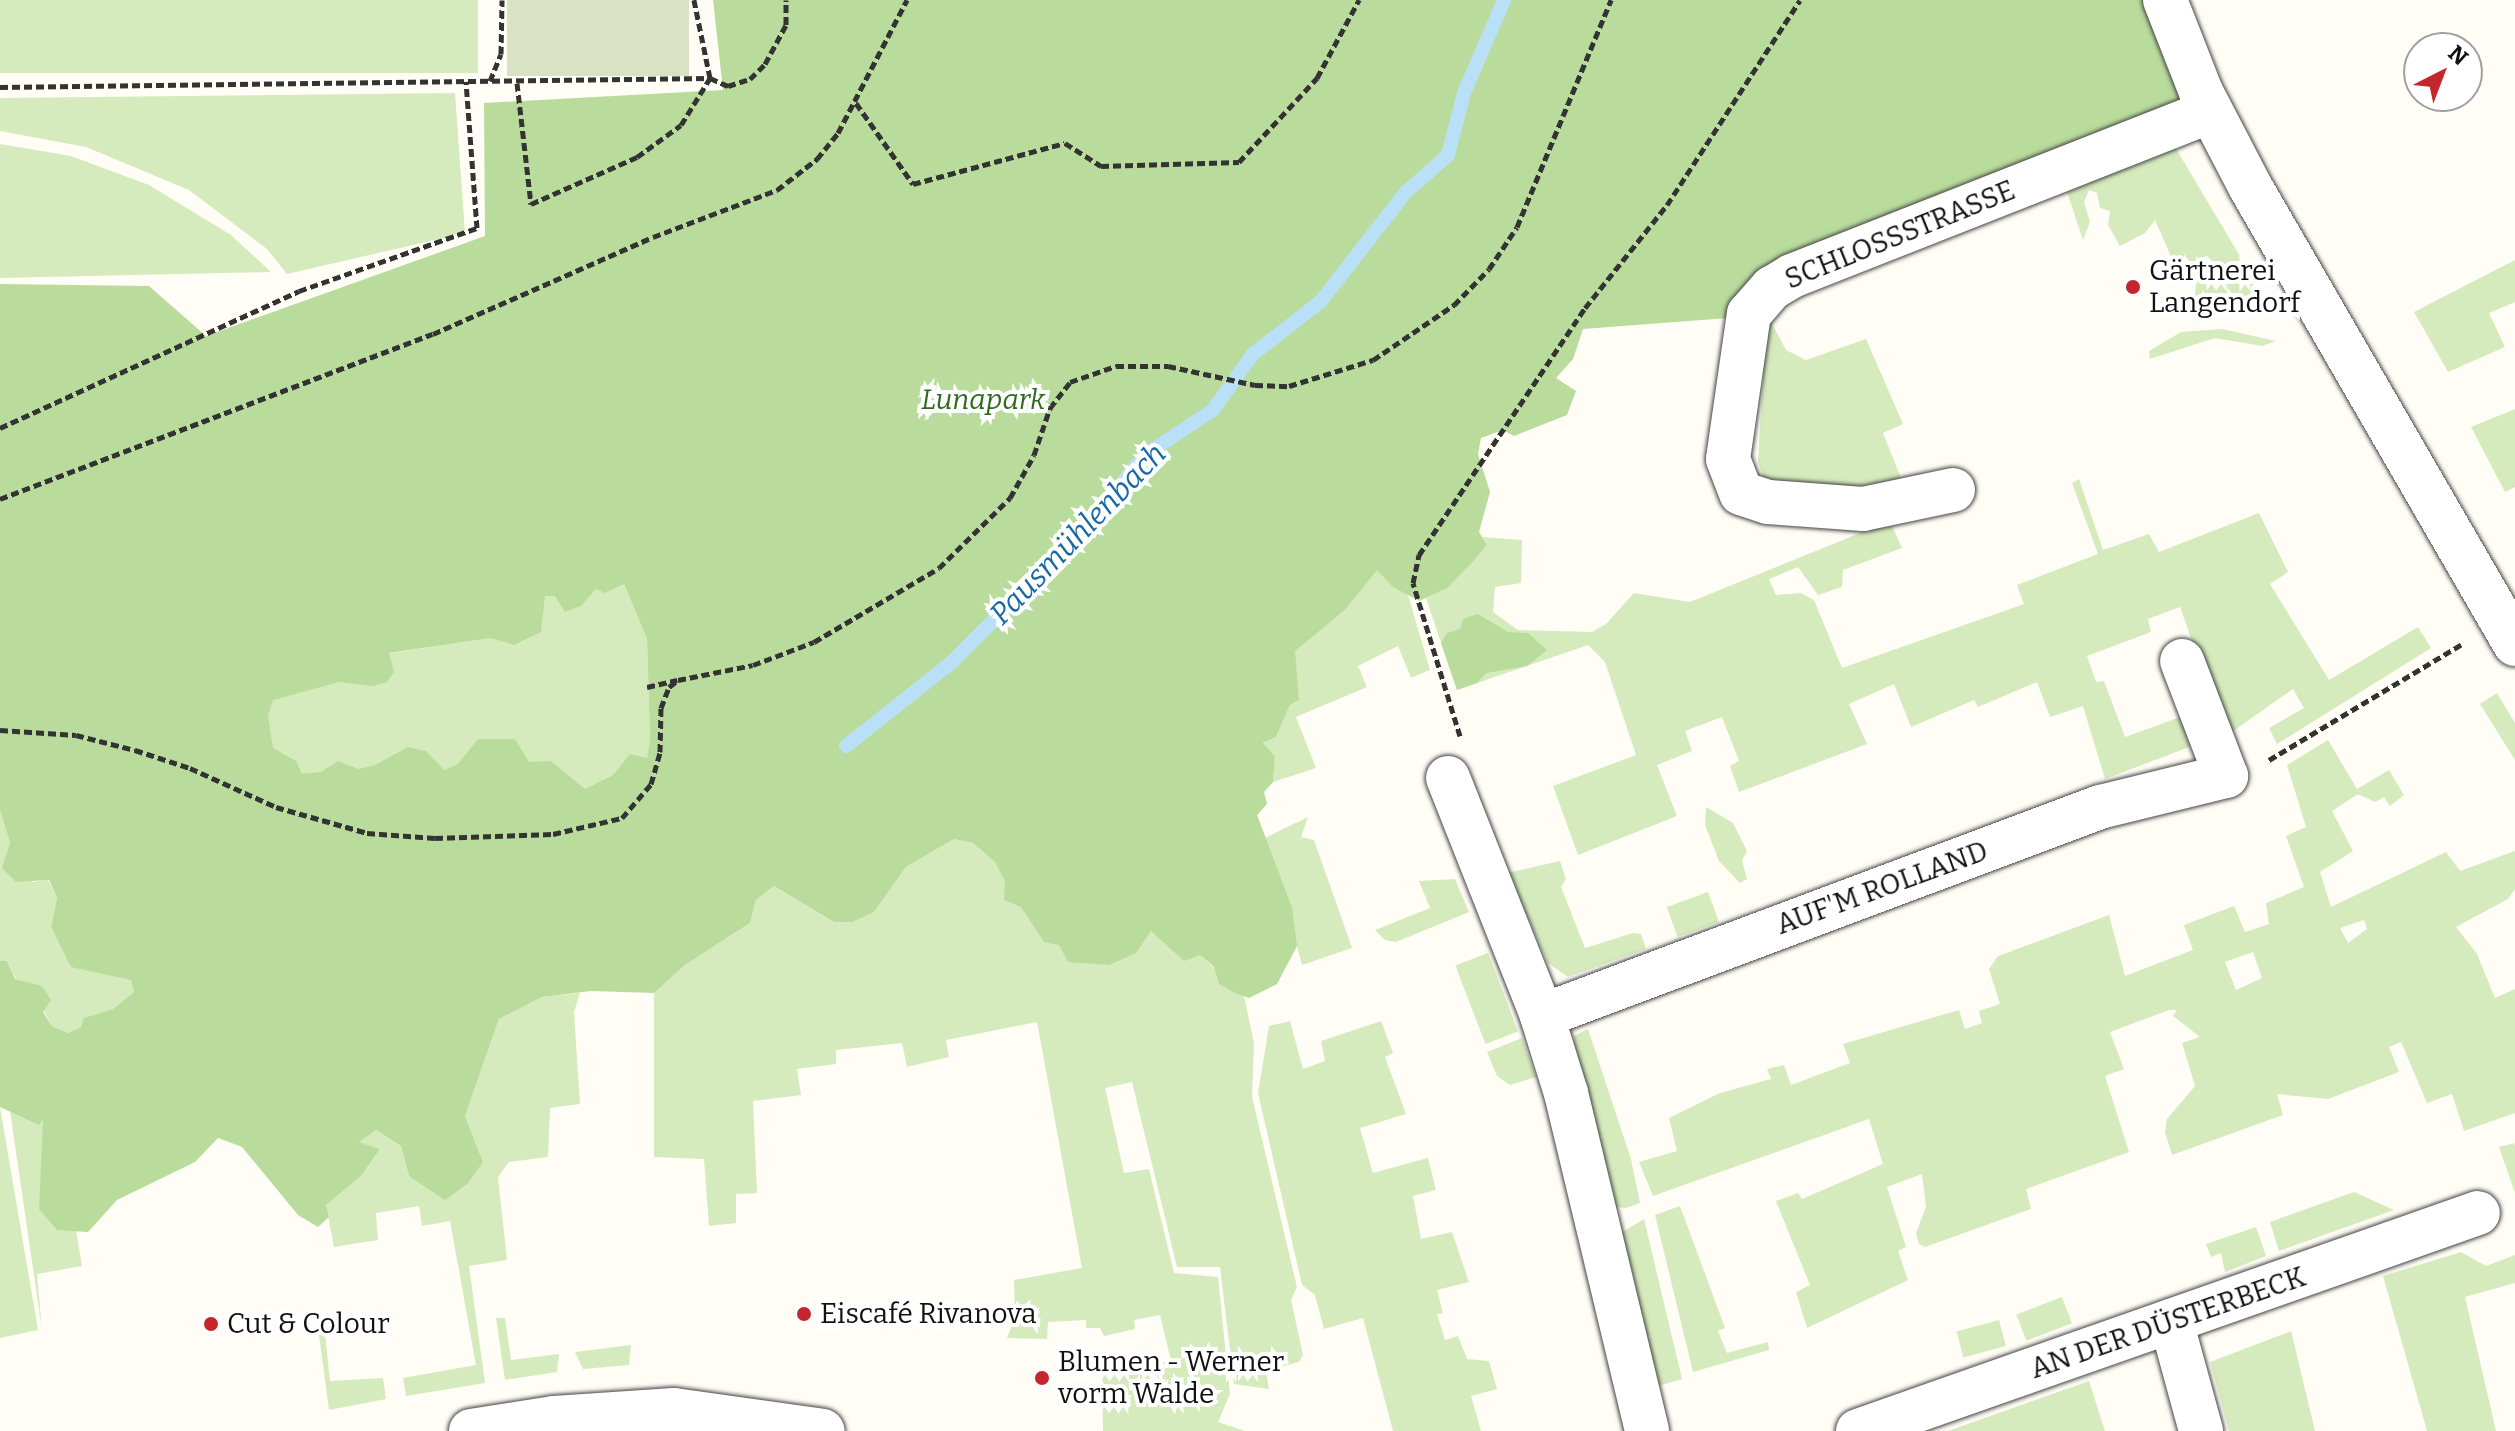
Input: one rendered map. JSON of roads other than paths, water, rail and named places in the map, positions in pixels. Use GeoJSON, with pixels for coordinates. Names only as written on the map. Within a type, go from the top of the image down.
{"type":"FeatureCollection","features":[{"type":"Feature","properties":{"kind":"street"},"geometry":{"type":"LineString","coordinates":[[2165,0],[2210,111],[2507,631]]}},
{"type":"Feature","properties":{"kind":"street","name":"SCHLOSSSTRASSE"},"geometry":{"type":"LineString","coordinates":[[1953,490],[1863,509],[1768,502],[1741,493],[1728,459],[1749,314],[1772,288],[1792,276],[2210,111]]}},
{"type":"Feature","properties":{"kind":"street","name":"AUF'M ROLLAND"},"geometry":{"type":"LineString","coordinates":[[1542,1016],[2100,807],[2226,776],[2182,661]]}},
{"type":"Feature","properties":{"kind":"street"},"geometry":{"type":"LineString","coordinates":[[1448,778],[1542,1016],[1579,1139],[1647,1431]]}},
{"type":"Feature","properties":{"kind":"street","name":"AN DER DÜSTERBECK"},"geometry":{"type":"LineString","coordinates":[[1858,1431],[2478,1213]]}},
{"type":"Feature","properties":{"kind":"street"},"geometry":{"type":"LineString","coordinates":[[2171,1321],[2201,1431]]}},
{"type":"Feature","properties":{"kind":"street"},"geometry":{"type":"LineString","coordinates":[[471,1431],[554,1418],[674,1421],[823,1431]]}},
{"type":"Feature","properties":{"kind":"waterway","name":"Pausmühlenbach"},"geometry":{"type":"LineString","coordinates":[[846,746],[952,662],[1086,527],[1145,455],[1213,410],[1253,354],[1321,301],[1406,192],[1448,155],[1464,93],[1504,0]]}},
{"type":"Feature","properties":{"kind":"place","name":"Gärtnerei Langendorf"},"geometry":{"type":"Point","coordinates":[2133,287]}},
{"type":"Feature","properties":{"kind":"place","name":"Eiscafé Rivanova"},"geometry":{"type":"Point","coordinates":[804,1314]}},
{"type":"Feature","properties":{"kind":"place","name":"Cut & Colour"},"geometry":{"type":"Point","coordinates":[211,1324]}},
{"type":"Feature","properties":{"kind":"place","name":"Blumen - Werner vorm Walde"},"geometry":{"type":"Point","coordinates":[1042,1378]}},
{"type":"Feature","properties":{"kind":"park label","name":"Lunapark"},"geometry":{"type":"Point","coordinates":[983,400]}}]}
